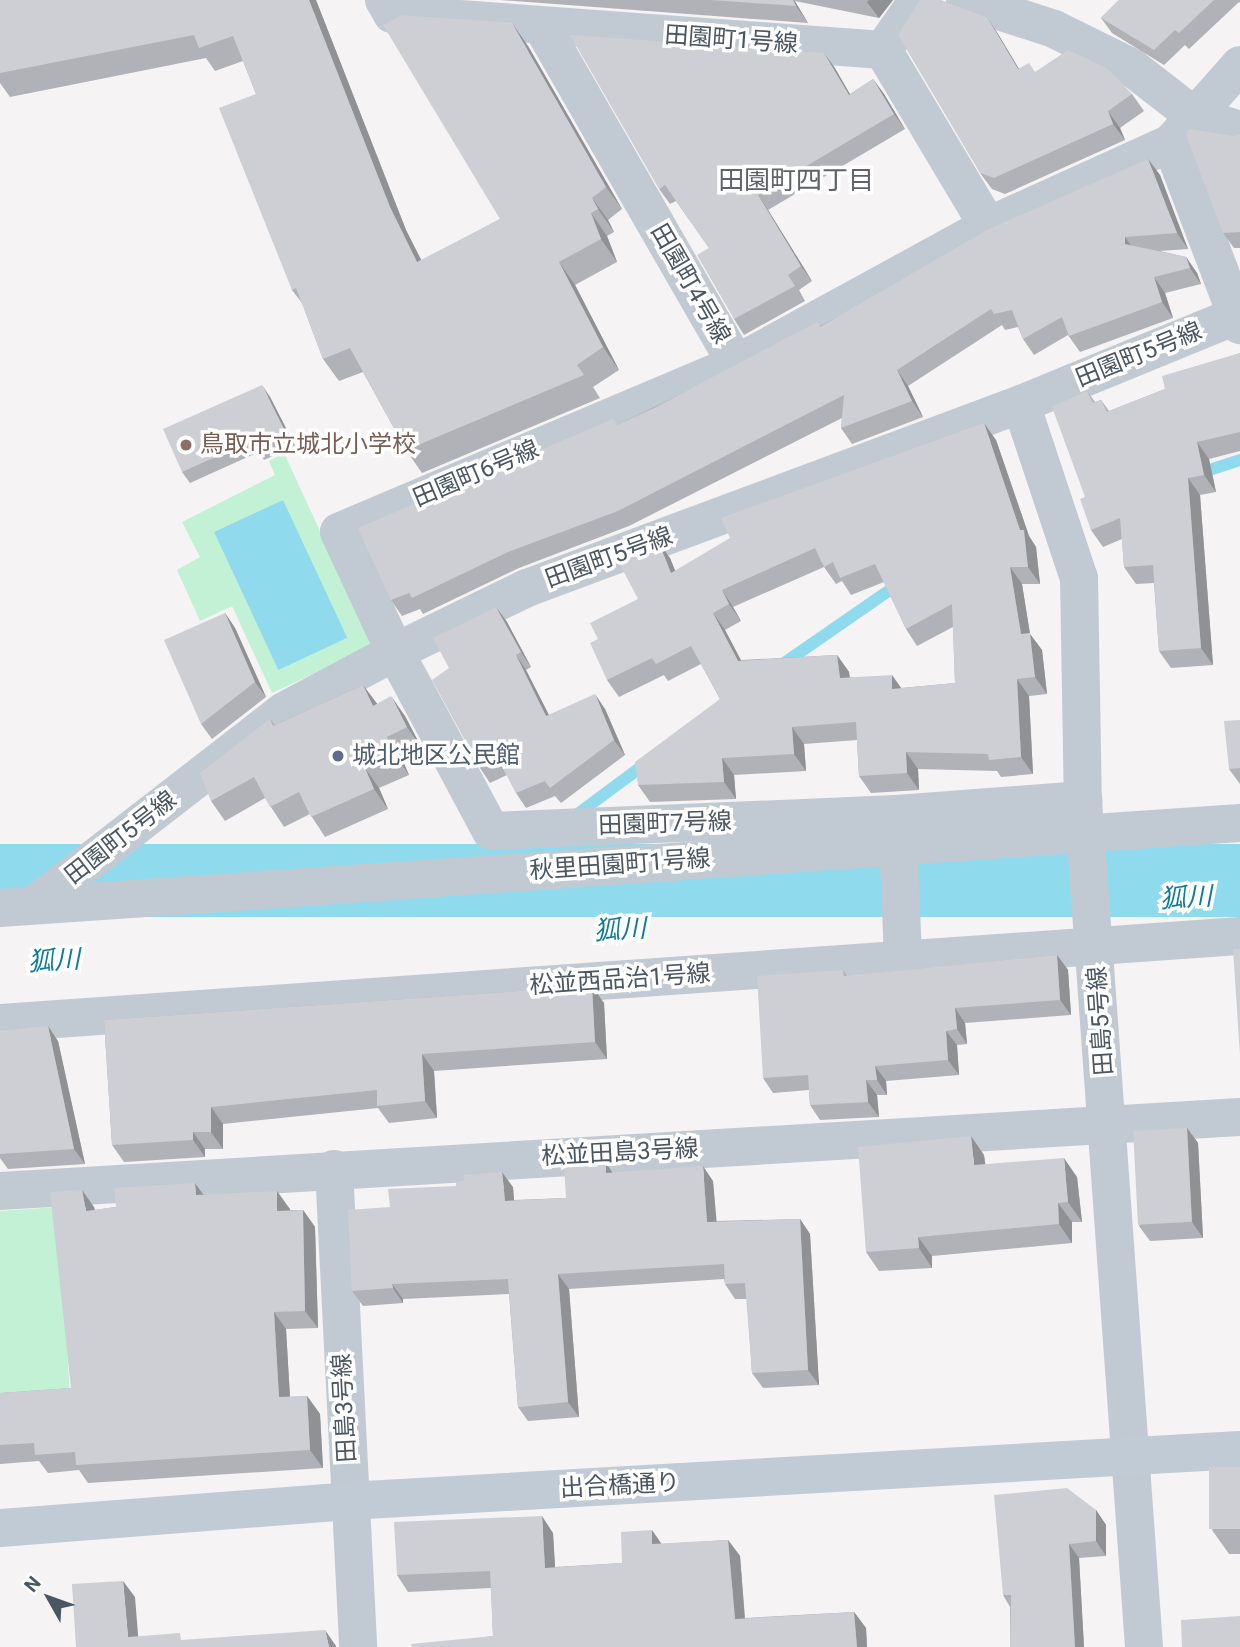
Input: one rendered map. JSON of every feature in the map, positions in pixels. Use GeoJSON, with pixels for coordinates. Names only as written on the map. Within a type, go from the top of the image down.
{"type":"FeatureCollection","features":[{"type":"Feature","properties":{"kind":"street","name":"田園町1号線"},"geometry":{"type":"LineString","coordinates":[[384,0],[392,14],[543,28],[883,50]]}},
{"type":"Feature","properties":{"kind":"street"},"geometry":{"type":"LineString","coordinates":[[918,0],[883,50],[988,226]]}},
{"type":"Feature","properties":{"kind":"street"},"geometry":{"type":"LineString","coordinates":[[965,0],[1065,34],[1130,67],[1182,129],[1239,318]]}},
{"type":"Feature","properties":{"kind":"street","name":"田園町4号線"},"geometry":{"type":"LineString","coordinates":[[543,28],[736,364],[988,226],[1182,129]]}},
{"type":"Feature","properties":{"kind":"street"},"geometry":{"type":"LineString","coordinates":[[1182,129],[1240,65]]}},
{"type":"Feature","properties":{"kind":"street"},"geometry":{"type":"LineString","coordinates":[[1182,129],[1240,130]]}},
{"type":"Feature","properties":{"kind":"street","name":"田園町5号線"},"geometry":{"type":"LineString","coordinates":[[17,906],[284,711],[395,652],[527,588],[1021,404],[1239,318]]}},
{"type":"Feature","properties":{"kind":"street","name":"田園町6号線"},"geometry":{"type":"LineString","coordinates":[[395,652],[339,531],[736,364]]}},
{"type":"Feature","properties":{"kind":"street","name":"田島5号線"},"geometry":{"type":"LineString","coordinates":[[1021,404],[1079,578],[1085,826],[1133,1457],[1144,1647]]}},
{"type":"Feature","properties":{"kind":"street","name":"田園町7号線"},"geometry":{"type":"LineString","coordinates":[[395,652],[491,831],[897,841]]}},
{"type":"Feature","properties":{"kind":"street"},"geometry":{"type":"LineString","coordinates":[[902,949],[897,841],[1085,826],[1240,823]]}},
{"type":"Feature","properties":{"kind":"street","name":"秋里田園町1号線"},"geometry":{"type":"LineString","coordinates":[[17,906],[897,841]]}},
{"type":"Feature","properties":{"kind":"street","name":"松並西品治1号線"},"geometry":{"type":"LineString","coordinates":[[0,1023],[902,949],[1095,939],[1240,936]]}},
{"type":"Feature","properties":{"kind":"street","name":"松並田島3号線"},"geometry":{"type":"LineString","coordinates":[[0,1191],[1240,1117]]}},
{"type":"Feature","properties":{"kind":"street","name":"田島3号線"},"geometry":{"type":"LineString","coordinates":[[334,1169],[358,1647]]}},
{"type":"Feature","properties":{"kind":"street","name":"出合橋通り"},"geometry":{"type":"LineString","coordinates":[[0,1528],[349,1502],[1240,1450]]}},
{"type":"Feature","properties":{"kind":"green space"},"geometry":{"type":"Polygon","coordinates":[[[284,453],[373,646],[272,693],[232,606],[200,621],[177,570],[200,557],[182,522],[275,475],[269,461],[284,453]]]}},
{"type":"Feature","properties":{"kind":"green space"},"geometry":{"type":"Polygon","coordinates":[[[58,1207],[70,1396],[0,1399],[0,1211],[58,1207]]]}},
{"type":"Feature","properties":{"kind":"water"},"geometry":{"type":"Polygon","coordinates":[[[283,500],[347,638],[278,670],[214,532],[283,500]]]}},
{"type":"Feature","properties":{"kind":"water","name":"狐川"},"geometry":{"type":"Polygon","coordinates":[[[0,844],[1240,844],[1240,917],[0,917],[0,844]]]}},
{"type":"Feature","properties":{"kind":"building"},"geometry":{"type":"Polygon","coordinates":[[[0,0],[309,0],[390,207],[417,262],[500,219],[383,25],[401,15],[512,23],[606,187],[592,198],[598,209],[591,213],[601,239],[559,262],[603,347],[577,365],[584,375],[406,450],[350,348],[323,359],[296,288],[292,290],[219,108],[256,94],[233,36],[199,48],[194,35],[0,73],[0,0]]]}},
{"type":"Feature","properties":{"kind":"building"},"geometry":{"type":"Polygon","coordinates":[[[711,0],[793,0],[796,6],[711,0]]]}},
{"type":"Feature","properties":{"kind":"building"},"geometry":{"type":"Polygon","coordinates":[[[920,0],[941,0],[987,17],[1018,69],[1029,63],[1035,72],[1068,50],[1108,69],[1132,94],[1108,111],[1113,124],[994,178],[980,173],[898,35],[920,0]]]}},
{"type":"Feature","properties":{"kind":"building"},"geometry":{"type":"Polygon","coordinates":[[[1119,0],[1214,0],[1179,33],[1175,30],[1154,50],[1101,18],[1119,0]]]}},
{"type":"Feature","properties":{"kind":"building"},"geometry":{"type":"Polygon","coordinates":[[[570,35],[824,53],[849,95],[873,79],[894,114],[758,195],[801,266],[788,275],[795,286],[734,319],[697,255],[709,248],[665,185],[659,189],[570,35]]]}},
{"type":"Feature","properties":{"kind":"building"},"geometry":{"type":"Polygon","coordinates":[[[1189,129],[1233,136],[1240,133],[1240,232],[1223,233],[1186,135],[1189,129]]]}},
{"type":"Feature","properties":{"kind":"building"},"geometry":{"type":"Polygon","coordinates":[[[1148,159],[1177,233],[1125,237],[1125,244],[1186,257],[1190,268],[1154,277],[1162,302],[1069,336],[1062,317],[1023,339],[1012,310],[994,314],[991,309],[897,370],[912,401],[841,428],[844,395],[618,511],[508,552],[412,598],[409,593],[391,600],[358,528],[613,419],[617,425],[654,408],[817,322],[820,327],[987,230],[1148,159]]]}},
{"type":"Feature","properties":{"kind":"building"},"geometry":{"type":"Polygon","coordinates":[[[1240,353],[1240,432],[1197,442],[1204,475],[1188,478],[1201,648],[1159,651],[1153,565],[1124,567],[1120,518],[1091,530],[1080,499],[1085,497],[1052,407],[1087,391],[1093,403],[1101,400],[1107,412],[1165,389],[1162,376],[1240,353]]]}},
{"type":"Feature","properties":{"kind":"building"},"geometry":{"type":"Polygon","coordinates":[[[262,385],[287,435],[256,449],[253,440],[182,472],[163,429],[262,385]]]}},
{"type":"Feature","properties":{"kind":"building"},"geometry":{"type":"Polygon","coordinates":[[[984,423],[1020,530],[1024,530],[1028,567],[1010,567],[1021,634],[1030,633],[1035,677],[1017,679],[1021,757],[989,760],[988,754],[906,752],[907,773],[859,776],[856,722],[792,727],[794,754],[722,758],[724,782],[638,785],[635,762],[720,699],[691,646],[656,664],[652,658],[607,680],[590,643],[598,639],[590,623],[638,599],[616,557],[658,541],[671,573],[730,538],[721,518],[984,423]],[[815,548],[722,590],[729,604],[713,613],[738,661],[837,655],[840,678],[892,675],[892,689],[955,683],[952,604],[906,629],[875,564],[840,578],[833,562],[824,567],[815,548]]]}},
{"type":"Feature","properties":{"kind":"building"},"geometry":{"type":"Polygon","coordinates":[[[496,607],[521,652],[516,655],[546,716],[595,694],[614,740],[550,788],[545,781],[516,793],[498,759],[480,768],[432,680],[449,668],[433,638],[496,607]]]}},
{"type":"Feature","properties":{"kind":"building"},"geometry":{"type":"Polygon","coordinates":[[[225,613],[255,682],[201,724],[164,640],[225,613]]]}},
{"type":"Feature","properties":{"kind":"building"},"geometry":{"type":"Polygon","coordinates":[[[363,685],[373,706],[391,696],[407,727],[387,737],[395,755],[365,768],[374,789],[311,817],[299,792],[270,807],[254,777],[211,801],[200,773],[270,719],[273,726],[363,685]]]}},
{"type":"Feature","properties":{"kind":"building"},"geometry":{"type":"Polygon","coordinates":[[[1240,720],[1240,768],[1229,769],[1224,721],[1240,720]]]}},
{"type":"Feature","properties":{"kind":"building"},"geometry":{"type":"Polygon","coordinates":[[[1233,949],[1240,949],[1240,1055],[1233,949]]]}},
{"type":"Feature","properties":{"kind":"building"},"geometry":{"type":"Polygon","coordinates":[[[1057,955],[1060,1000],[955,1008],[957,1029],[946,1031],[948,1060],[875,1066],[877,1080],[866,1080],[868,1102],[810,1105],[808,1075],[763,1078],[757,976],[843,970],[844,976],[1057,955]]]}},
{"type":"Feature","properties":{"kind":"building"},"geometry":{"type":"Polygon","coordinates":[[[592,986],[595,1042],[422,1054],[425,1101],[377,1106],[377,1090],[211,1107],[211,1132],[193,1132],[193,1140],[112,1145],[104,1020],[592,986]]]}},
{"type":"Feature","properties":{"kind":"building"},"geometry":{"type":"Polygon","coordinates":[[[48,1026],[74,1149],[0,1154],[0,1031],[48,1026]]]}},
{"type":"Feature","properties":{"kind":"building"},"geometry":{"type":"Polygon","coordinates":[[[1187,1128],[1192,1222],[1138,1225],[1133,1131],[1187,1128]]]}},
{"type":"Feature","properties":{"kind":"building"},"geometry":{"type":"Polygon","coordinates":[[[971,1136],[974,1165],[1064,1158],[1068,1202],[1058,1203],[1059,1224],[918,1237],[919,1248],[866,1252],[858,1147],[971,1136]]]}},
{"type":"Feature","properties":{"kind":"building"},"geometry":{"type":"Polygon","coordinates":[[[606,1163],[606,1173],[703,1166],[707,1222],[800,1219],[808,1370],[752,1373],[745,1283],[725,1284],[724,1264],[558,1274],[568,1402],[518,1407],[508,1279],[392,1284],[393,1288],[352,1291],[348,1210],[390,1207],[388,1189],[456,1186],[456,1182],[464,1181],[464,1175],[502,1172],[505,1201],[566,1198],[564,1166],[606,1163]]]}},
{"type":"Feature","properties":{"kind":"building"},"geometry":{"type":"Polygon","coordinates":[[[195,1183],[196,1195],[277,1191],[277,1211],[303,1210],[305,1311],[274,1312],[279,1397],[307,1396],[310,1450],[76,1465],[75,1452],[35,1455],[34,1443],[0,1445],[0,1393],[71,1388],[50,1192],[82,1190],[86,1211],[116,1207],[114,1188],[195,1183]]]}},
{"type":"Feature","properties":{"kind":"building"},"geometry":{"type":"Polygon","coordinates":[[[1209,1467],[1240,1467],[1240,1529],[1209,1529],[1209,1467]]]}},
{"type":"Feature","properties":{"kind":"building"},"geometry":{"type":"Polygon","coordinates":[[[1067,1488],[1096,1510],[1096,1541],[1069,1544],[1075,1647],[1010,1647],[1011,1595],[1003,1595],[994,1495],[1067,1488]]]}},
{"type":"Feature","properties":{"kind":"building"},"geometry":{"type":"Polygon","coordinates":[[[542,1516],[545,1568],[622,1563],[621,1532],[652,1530],[652,1544],[728,1540],[735,1619],[854,1612],[857,1647],[412,1647],[411,1644],[493,1636],[490,1571],[397,1575],[394,1522],[542,1516]]]}},
{"type":"Feature","properties":{"kind":"building"},"geometry":{"type":"Polygon","coordinates":[[[123,1581],[128,1637],[180,1633],[181,1640],[325,1630],[329,1647],[76,1647],[72,1584],[123,1581]]]}},
{"type":"Feature","properties":{"kind":"building"},"geometry":{"type":"Polygon","coordinates":[[[1240,1616],[1240,1647],[1182,1647],[1181,1620],[1240,1616]]]}},
{"type":"Feature","properties":{"kind":"waterway"},"geometry":{"type":"LineString","coordinates":[[1197,474],[1240,460]]}},
{"type":"Feature","properties":{"kind":"waterway"},"geometry":{"type":"LineString","coordinates":[[780,666],[900,583]]}},
{"type":"Feature","properties":{"kind":"waterway"},"geometry":{"type":"LineString","coordinates":[[579,813],[649,761]]}},
{"type":"Feature","properties":{"kind":"place","name":"鳥取市立城北小学校"},"geometry":{"type":"Point","coordinates":[186,445]}},
{"type":"Feature","properties":{"kind":"place","name":"城北地区公民館"},"geometry":{"type":"Point","coordinates":[338,756]}},
{"type":"Feature","properties":{"kind":"district","name":"田園町四丁目"},"geometry":{"type":"Point","coordinates":[796,181]}}]}
